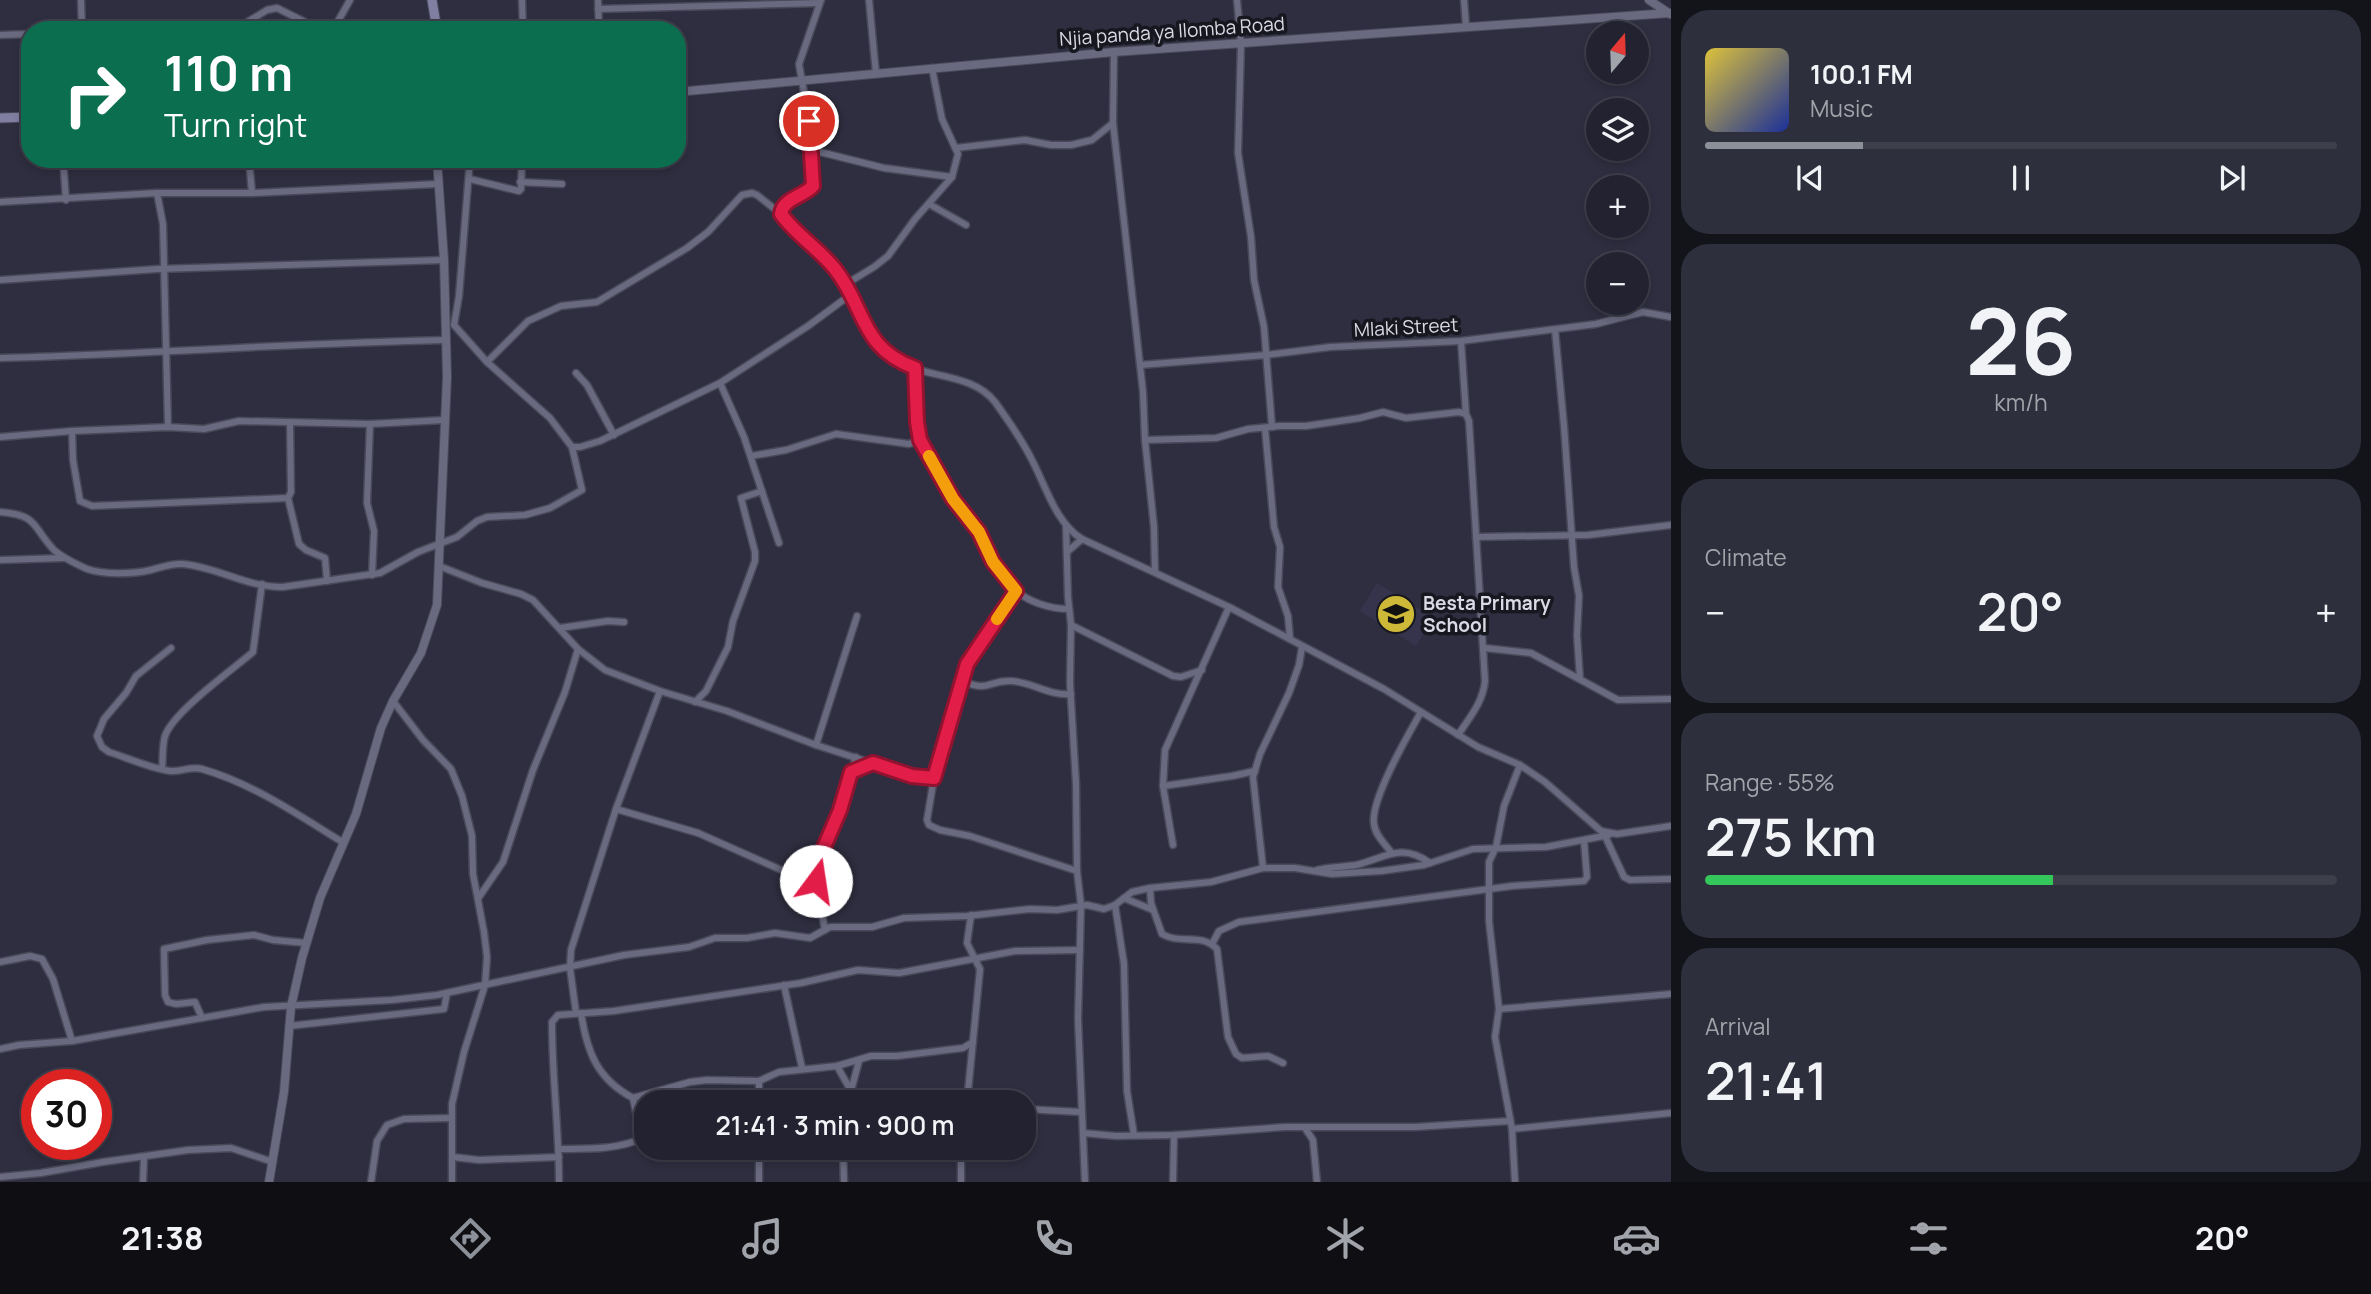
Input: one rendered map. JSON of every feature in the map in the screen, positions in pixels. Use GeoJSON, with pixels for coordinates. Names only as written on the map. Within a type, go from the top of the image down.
{"type":"FeatureCollection","features":[{"type":"Feature","properties":{"kind":"main road"},"geometry":{"type":"LineString","coordinates":[[432,0],[436,21]]}},
{"type":"Feature","properties":{"kind":"main road"},"geometry":{"type":"LineString","coordinates":[[0,118],[21,117]]}},
{"type":"Feature","properties":{"kind":"street"},"geometry":{"type":"LineString","coordinates":[[81,0],[82,21]]}},
{"type":"Feature","properties":{"kind":"street"},"geometry":{"type":"LineString","coordinates":[[338,21],[349,0]]}},
{"type":"Feature","properties":{"kind":"street"},"geometry":{"type":"LineString","coordinates":[[522,0],[523,21]]}},
{"type":"Feature","properties":{"kind":"street"},"geometry":{"type":"LineString","coordinates":[[598,0],[599,21]]}},
{"type":"Feature","properties":{"kind":"street"},"geometry":{"type":"LineString","coordinates":[[869,0],[876,74]]}},
{"type":"Feature","properties":{"kind":"street"},"geometry":{"type":"LineString","coordinates":[[1237,0],[1241,44],[1238,153],[1251,237],[1254,280],[1264,327],[1274,527],[1280,547],[1278,587],[1288,616],[1290,639]]}},
{"type":"Feature","properties":{"kind":"street"},"geometry":{"type":"LineString","coordinates":[[1464,0],[1466,26]]}},
{"type":"Feature","properties":{"kind":"street"},"geometry":{"type":"LineString","coordinates":[[1649,0],[1671,14]]}},
{"type":"Feature","properties":{"kind":"street"},"geometry":{"type":"LineString","coordinates":[[598,9],[679,4],[820,2],[799,64],[814,180],[812,188],[782,207],[781,214]]}},
{"type":"Feature","properties":{"kind":"street"},"geometry":{"type":"LineString","coordinates":[[249,21],[267,10],[277,8],[303,21]]}},
{"type":"Feature","properties":{"kind":"street","name":"Njia panda ya Ilomba Road"},"geometry":{"type":"LineString","coordinates":[[686,91],[1114,52],[1671,14]]}},
{"type":"Feature","properties":{"kind":"street"},"geometry":{"type":"LineString","coordinates":[[0,35],[21,34]]}},
{"type":"Feature","properties":{"kind":"street"},"geometry":{"type":"LineString","coordinates":[[1114,52],[1113,123],[1140,365],[1154,527],[1154,572]]}},
{"type":"Feature","properties":{"kind":"street"},"geometry":{"type":"LineString","coordinates":[[846,284],[888,256],[915,219],[952,177],[958,160],[956,148],[942,119],[932,68]]}},
{"type":"Feature","properties":{"kind":"street"},"geometry":{"type":"LineString","coordinates":[[956,148],[1024,140],[1051,145],[1071,145],[1092,140],[1113,123]]}},
{"type":"Feature","properties":{"kind":"street"},"geometry":{"type":"LineString","coordinates":[[812,150],[884,167],[952,177]]}},
{"type":"Feature","properties":{"kind":"street"},"geometry":{"type":"LineString","coordinates":[[64,168],[66,200]]}},
{"type":"Feature","properties":{"kind":"street"},"geometry":{"type":"LineString","coordinates":[[250,168],[252,193]]}},
{"type":"Feature","properties":{"kind":"street"},"geometry":{"type":"LineString","coordinates":[[269,1182],[284,1093],[290,1007],[306,943],[320,898],[356,814],[381,727],[421,653],[436,605],[447,377],[444,260],[437,168]]}},
{"type":"Feature","properties":{"kind":"street"},"geometry":{"type":"LineString","coordinates":[[0,512],[34,522],[44,538],[65,558],[103,573],[147,571],[183,564],[283,587],[372,575],[387,570],[418,552],[457,537],[477,521],[488,517],[525,515],[550,508],[582,489],[572,447],[545,412],[487,362],[454,326],[470,168]]}},
{"type":"Feature","properties":{"kind":"street"},"geometry":{"type":"LineString","coordinates":[[470,179],[513,191],[520,190],[521,168]]}},
{"type":"Feature","properties":{"kind":"street"},"geometry":{"type":"LineString","coordinates":[[520,182],[562,184]]}},
{"type":"Feature","properties":{"kind":"street"},"geometry":{"type":"LineString","coordinates":[[0,202],[157,193],[252,193],[437,184]]}},
{"type":"Feature","properties":{"kind":"street"},"geometry":{"type":"LineString","coordinates":[[157,193],[163,224],[169,427]]}},
{"type":"Feature","properties":{"kind":"street"},"geometry":{"type":"LineString","coordinates":[[487,362],[527,321],[561,306],[595,303],[687,248],[708,232],[743,195],[752,193],[781,214],[826,259],[846,284],[877,343],[891,358],[978,388],[992,399],[1031,457],[1066,527],[1077,871],[1081,905],[1078,1019],[1085,1182]]}},
{"type":"Feature","properties":{"kind":"street"},"geometry":{"type":"LineString","coordinates":[[929,204],[966,225]]}},
{"type":"Feature","properties":{"kind":"street"},"geometry":{"type":"LineString","coordinates":[[0,280],[164,269],[444,260]]}},
{"type":"Feature","properties":{"kind":"street"},"geometry":{"type":"LineString","coordinates":[[572,447],[580,447],[614,435],[720,383],[808,326],[850,295]]}},
{"type":"Feature","properties":{"kind":"street","name":"Mlaki Street"},"geometry":{"type":"LineString","coordinates":[[1140,365],[1330,347],[1461,341],[1596,324],[1643,312],[1671,317]]}},
{"type":"Feature","properties":{"kind":"street"},"geometry":{"type":"LineString","coordinates":[[1555,330],[1574,567],[1579,596],[1577,635],[1580,679]]}},
{"type":"Feature","properties":{"kind":"street"},"geometry":{"type":"LineString","coordinates":[[0,358],[166,353],[315,343],[445,341]]}},
{"type":"Feature","properties":{"kind":"street"},"geometry":{"type":"LineString","coordinates":[[1458,735],[1484,694],[1485,648],[1461,341]]}},
{"type":"Feature","properties":{"kind":"street"},"geometry":{"type":"LineString","coordinates":[[915,368],[920,440],[953,499],[979,532],[993,562],[1016,591],[1054,609],[1069,609]]}},
{"type":"Feature","properties":{"kind":"street"},"geometry":{"type":"LineString","coordinates":[[576,373],[587,386],[614,435]]}},
{"type":"Feature","properties":{"kind":"street"},"geometry":{"type":"LineString","coordinates":[[720,383],[751,456],[779,543]]}},
{"type":"Feature","properties":{"kind":"street"},"geometry":{"type":"LineString","coordinates":[[1145,440],[1216,438],[1248,429],[1306,426],[1382,412],[1406,418],[1459,412],[1466,414]]}},
{"type":"Feature","properties":{"kind":"street"},"geometry":{"type":"LineString","coordinates":[[0,437],[72,430],[169,427],[204,429],[239,421],[370,424],[444,420]]}},
{"type":"Feature","properties":{"kind":"street"},"geometry":{"type":"LineString","coordinates":[[290,423],[288,498],[299,544],[325,558],[327,581]]}},
{"type":"Feature","properties":{"kind":"street"},"geometry":{"type":"LineString","coordinates":[[370,424],[367,503],[374,531],[372,575]]}},
{"type":"Feature","properties":{"kind":"street"},"geometry":{"type":"LineString","coordinates":[[72,430],[79,498],[85,504],[92,506],[288,498]]}},
{"type":"Feature","properties":{"kind":"street"},"geometry":{"type":"LineString","coordinates":[[751,456],[786,450],[836,434],[909,444],[920,440]]}},
{"type":"Feature","properties":{"kind":"street"},"geometry":{"type":"LineString","coordinates":[[695,702],[706,691],[727,647],[733,621],[755,561],[752,537],[741,499],[762,491]]}},
{"type":"Feature","properties":{"kind":"street"},"geometry":{"type":"LineString","coordinates":[[1476,537],[1588,535],[1671,525]]}},
{"type":"Feature","properties":{"kind":"street"},"geometry":{"type":"LineString","coordinates":[[1066,527],[1082,539],[1117,557],[1229,607],[1375,684],[1458,735],[1520,765],[1545,782],[1607,835],[1624,877],[1630,880],[1671,879]]}},
{"type":"Feature","properties":{"kind":"street"},"geometry":{"type":"LineString","coordinates":[[1067,552],[1082,539]]}},
{"type":"Feature","properties":{"kind":"street"},"geometry":{"type":"LineString","coordinates":[[0,560],[65,558]]}},
{"type":"Feature","properties":{"kind":"street"},"geometry":{"type":"LineString","coordinates":[[439,566],[482,583],[524,595],[540,606],[578,649],[598,666],[660,691],[727,711],[816,745],[912,776],[934,778]]}},
{"type":"Feature","properties":{"kind":"street"},"geometry":{"type":"LineString","coordinates":[[162,769],[164,737],[177,718],[253,652],[262,584]]}},
{"type":"Feature","properties":{"kind":"street"},"geometry":{"type":"LineString","coordinates":[[1016,591],[967,664],[934,778],[927,815],[929,825],[1077,871]]}},
{"type":"Feature","properties":{"kind":"street"},"geometry":{"type":"LineString","coordinates":[[1173,845],[1163,786],[1165,750],[1229,607]]}},
{"type":"Feature","properties":{"kind":"street"},"geometry":{"type":"LineString","coordinates":[[816,745],[857,616]]}},
{"type":"Feature","properties":{"kind":"street"},"geometry":{"type":"LineString","coordinates":[[560,628],[608,621],[624,622]]}},
{"type":"Feature","properties":{"kind":"street"},"geometry":{"type":"LineString","coordinates":[[1071,625],[1177,677],[1193,689]]}},
{"type":"Feature","properties":{"kind":"street"},"geometry":{"type":"LineString","coordinates":[[1263,868],[1253,782],[1260,754],[1289,693],[1302,647]]}},
{"type":"Feature","properties":{"kind":"street"},"geometry":{"type":"LineString","coordinates":[[171,648],[136,676],[126,693],[104,719],[98,732],[99,743],[108,752],[162,769],[200,769],[236,782],[282,804],[344,843]]}},
{"type":"Feature","properties":{"kind":"street"},"geometry":{"type":"LineString","coordinates":[[1485,648],[1527,651],[1618,700],[1671,699]]}},
{"type":"Feature","properties":{"kind":"street"},"geometry":{"type":"LineString","coordinates":[[479,897],[503,862],[533,770],[561,704],[578,649]]}},
{"type":"Feature","properties":{"kind":"street"},"geometry":{"type":"LineString","coordinates":[[1177,677],[1202,670]]}},
{"type":"Feature","properties":{"kind":"street"},"geometry":{"type":"LineString","coordinates":[[962,681],[979,688],[1014,681],[1058,695],[1071,694]]}},
{"type":"Feature","properties":{"kind":"street"},"geometry":{"type":"LineString","coordinates":[[660,691],[616,810],[574,940],[570,968],[579,1013],[592,1057],[600,1071],[633,1098],[707,1080],[759,1082],[779,1072],[837,1066],[871,1056],[897,1056],[963,1048],[973,1042]]}},
{"type":"Feature","properties":{"kind":"street"},"geometry":{"type":"LineString","coordinates":[[393,701],[423,740],[451,769],[462,796],[471,830],[473,874],[479,897],[486,952],[485,985],[464,1052],[450,1118],[452,1182]]}},
{"type":"Feature","properties":{"kind":"street"},"geometry":{"type":"LineString","coordinates":[[1391,852],[1374,828],[1374,817],[1390,771],[1421,712]]}},
{"type":"Feature","properties":{"kind":"street"},"geometry":{"type":"LineString","coordinates":[[825,930],[816,881],[822,852],[840,810],[856,757]]}},
{"type":"Feature","properties":{"kind":"street"},"geometry":{"type":"LineString","coordinates":[[851,772],[873,763]]}},
{"type":"Feature","properties":{"kind":"street"},"geometry":{"type":"LineString","coordinates":[[1515,1182],[1511,1125],[1495,1037],[1499,1009],[1489,921],[1490,858],[1496,847],[1504,806],[1520,765]]}},
{"type":"Feature","properties":{"kind":"street"},"geometry":{"type":"LineString","coordinates":[[1163,786],[1255,771]]}},
{"type":"Feature","properties":{"kind":"street"},"geometry":{"type":"LineString","coordinates":[[616,810],[698,832],[788,873],[816,881]]}},
{"type":"Feature","properties":{"kind":"street"},"geometry":{"type":"LineString","coordinates":[[0,1049],[72,1041],[264,1007],[392,1000],[447,993],[624,955],[689,947],[715,938],[747,938],[775,933],[810,938],[837,926],[882,926],[904,918],[1030,909],[1057,910],[1081,905],[1104,909],[1115,905],[1132,892],[1211,882],[1263,868],[1295,867],[1338,874],[1400,869],[1430,863],[1462,851],[1496,847],[1546,848],[1607,835],[1671,826]]}},
{"type":"Feature","properties":{"kind":"street"},"geometry":{"type":"LineString","coordinates":[[1212,944],[1219,931],[1239,922],[1490,889],[1586,880],[1584,841]]}},
{"type":"Feature","properties":{"kind":"street"},"geometry":{"type":"LineString","coordinates":[[1315,871],[1366,862],[1391,852],[1412,853],[1430,863]]}},
{"type":"Feature","properties":{"kind":"street"},"geometry":{"type":"LineString","coordinates":[[1150,888],[1153,910],[1162,934],[1169,938],[1198,939],[1212,944],[1217,951],[1228,1037],[1236,1054],[1242,1058],[1268,1056],[1283,1063]]}},
{"type":"Feature","properties":{"kind":"street"},"geometry":{"type":"LineString","coordinates":[[1124,898],[1153,910]]}},
{"type":"Feature","properties":{"kind":"street"},"geometry":{"type":"LineString","coordinates":[[1115,905],[1125,964],[1127,1091],[1134,1135]]}},
{"type":"Feature","properties":{"kind":"street"},"geometry":{"type":"LineString","coordinates":[[968,1090],[980,970],[967,943],[971,915]]}},
{"type":"Feature","properties":{"kind":"street"},"geometry":{"type":"LineString","coordinates":[[202,1018],[195,1002],[168,1002],[165,995],[164,949],[207,940],[254,935],[306,943]]}},
{"type":"Feature","properties":{"kind":"street"},"geometry":{"type":"LineString","coordinates":[[559,1182],[559,1149],[552,1076],[552,1022],[558,1015],[614,1011],[784,985],[858,970],[899,973],[1015,951],[1080,950]]}},
{"type":"Feature","properties":{"kind":"street"},"geometry":{"type":"LineString","coordinates":[[0,962],[30,957],[42,959],[53,979],[72,1041]]}},
{"type":"Feature","properties":{"kind":"street"},"geometry":{"type":"LineString","coordinates":[[784,985],[802,1068]]}},
{"type":"Feature","properties":{"kind":"street"},"geometry":{"type":"LineString","coordinates":[[289,1026],[444,1009],[447,993]]}},
{"type":"Feature","properties":{"kind":"street"},"geometry":{"type":"LineString","coordinates":[[1499,1009],[1671,994]]}},
{"type":"Feature","properties":{"kind":"street"},"geometry":{"type":"LineString","coordinates":[[963,1048],[972,1053]]}},
{"type":"Feature","properties":{"kind":"street"},"geometry":{"type":"LineString","coordinates":[[850,1089],[859,1061]]}},
{"type":"Feature","properties":{"kind":"street"},"geometry":{"type":"LineString","coordinates":[[837,1066],[850,1089]]}},
{"type":"Feature","properties":{"kind":"street"},"geometry":{"type":"LineString","coordinates":[[759,1082],[759,1090]]}},
{"type":"Feature","properties":{"kind":"street"},"geometry":{"type":"LineString","coordinates":[[633,1098],[634,1103]]}},
{"type":"Feature","properties":{"kind":"street"},"geometry":{"type":"LineString","coordinates":[[1036,1110],[1081,1112]]}},
{"type":"Feature","properties":{"kind":"street"},"geometry":{"type":"LineString","coordinates":[[1083,1133],[1116,1136],[1174,1135],[1285,1127],[1511,1125],[1671,1113]]}},
{"type":"Feature","properties":{"kind":"street"},"geometry":{"type":"LineString","coordinates":[[371,1182],[377,1141],[387,1125],[404,1119],[450,1118]]}},
{"type":"Feature","properties":{"kind":"street"},"geometry":{"type":"LineString","coordinates":[[1305,1128],[1313,1140]]}},
{"type":"Feature","properties":{"kind":"street"},"geometry":{"type":"LineString","coordinates":[[1317,1182],[1313,1140],[1318,1128]]}},
{"type":"Feature","properties":{"kind":"street"},"geometry":{"type":"LineString","coordinates":[[1173,1182],[1174,1135]]}},
{"type":"Feature","properties":{"kind":"street"},"geometry":{"type":"LineString","coordinates":[[559,1149],[610,1147],[634,1142]]}},
{"type":"Feature","properties":{"kind":"street"},"geometry":{"type":"LineString","coordinates":[[0,1177],[176,1151],[231,1148],[274,1161]]}},
{"type":"Feature","properties":{"kind":"street"},"geometry":{"type":"LineString","coordinates":[[143,1182],[144,1157]]}},
{"type":"Feature","properties":{"kind":"street"},"geometry":{"type":"LineString","coordinates":[[453,1157],[479,1160],[559,1157]]}},
{"type":"Feature","properties":{"kind":"street"},"geometry":{"type":"LineString","coordinates":[[759,1160],[759,1182]]}},
{"type":"Feature","properties":{"kind":"street"},"geometry":{"type":"LineString","coordinates":[[843,1160],[844,1182]]}},
{"type":"Feature","properties":{"kind":"street"},"geometry":{"type":"LineString","coordinates":[[961,1160],[961,1182]]}},
{"type":"Feature","properties":{"kind":"shaded area","name":"Besta Primary School"},"geometry":{"type":"Polygon","coordinates":[[[1377,583],[1433,617],[1416,646],[1360,611],[1377,583]]]}},
{"type":"Feature","properties":{"kind":"slow traffic"},"geometry":{"type":"LineString","coordinates":[[929,456],[953,499],[979,532],[993,562],[1016,591],[997,619]]}},
{"type":"Feature","properties":{"kind":"place","name":"Besta Primary School"},"geometry":{"type":"Point","coordinates":[1396,614]}},
{"type":"Feature","properties":{"kind":"route"},"geometry":{"type":"LineString","coordinates":[[809,121],[813,186],[786,203],[781,214],[846,284],[877,343],[891,358],[915,368],[920,440],[953,499],[979,532],[993,562],[1016,591],[967,664],[934,778],[912,776],[873,763],[851,772],[840,810],[822,852],[816,881]]}}]}
